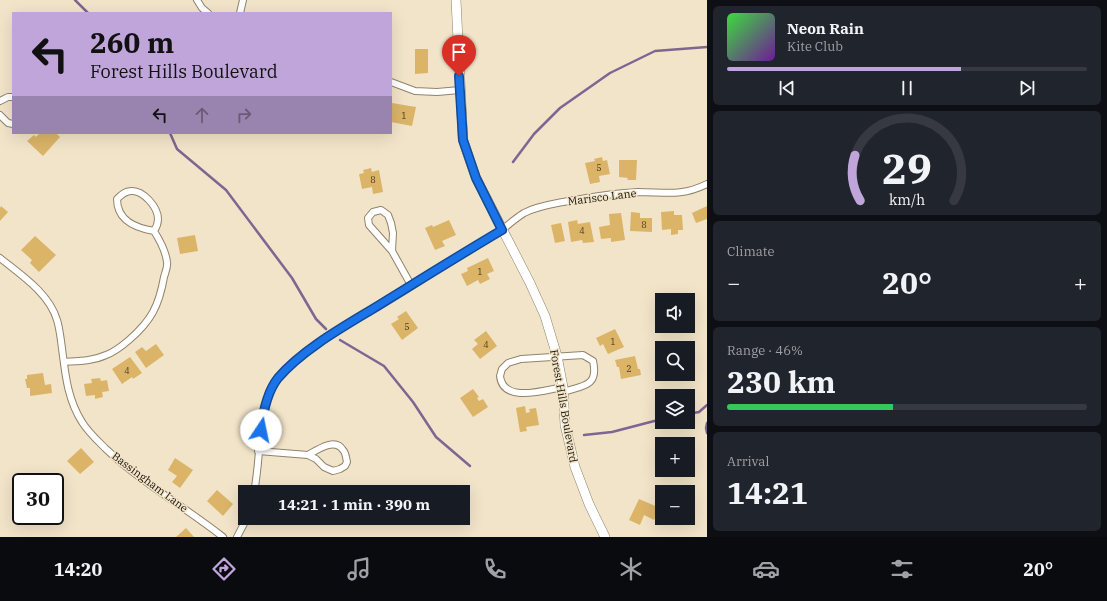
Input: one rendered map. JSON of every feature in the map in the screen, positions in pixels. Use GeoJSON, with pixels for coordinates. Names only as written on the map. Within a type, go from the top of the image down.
{"type":"FeatureCollection","features":[{"type":"Feature","properties":{"kind":"main road","name":"Forest Hills Boulevard"},"geometry":{"type":"LineString","coordinates":[[456,0],[463,140],[476,178],[530,282],[545,316],[557,356],[563,389],[566,426],[575,467],[589,504],[605,537]]}},
{"type":"Feature","properties":{"kind":"street"},"geometry":{"type":"LineString","coordinates":[[197,0],[207,12]]}},
{"type":"Feature","properties":{"kind":"street"},"geometry":{"type":"LineString","coordinates":[[240,12],[244,0]]}},
{"type":"Feature","properties":{"kind":"street"},"geometry":{"type":"LineString","coordinates":[[392,82],[415,92],[460,90]]}},
{"type":"Feature","properties":{"kind":"street"},"geometry":{"type":"LineString","coordinates":[[0,101],[8,97],[12,97]]}},
{"type":"Feature","properties":{"kind":"street"},"geometry":{"type":"LineString","coordinates":[[0,115],[8,123],[12,124]]}},
{"type":"Feature","properties":{"kind":"street","name":"Marisco Lane"},"geometry":{"type":"LineString","coordinates":[[255,485],[262,419],[270,391],[287,368],[335,332],[502,230],[524,213],[545,206],[623,193],[650,192],[675,194],[688,192],[707,184]]}},
{"type":"Feature","properties":{"kind":"street"},"geometry":{"type":"LineString","coordinates":[[64,362],[94,360],[119,348],[139,332],[156,308],[163,285],[167,263],[159,239],[154,231],[141,229],[131,224],[123,217],[117,208],[117,199],[122,194],[131,191],[143,194],[156,208],[158,219],[154,231]]}},
{"type":"Feature","properties":{"kind":"street"},"geometry":{"type":"LineString","coordinates":[[392,251],[393,233],[388,215],[380,210],[373,212],[368,218],[369,225],[392,251],[411,285]]}},
{"type":"Feature","properties":{"kind":"street","name":"Bassingham Lane"},"geometry":{"type":"LineString","coordinates":[[0,258],[43,295],[51,307],[57,320],[66,381],[71,401],[83,424],[92,436],[123,465],[223,537]]}},
{"type":"Feature","properties":{"kind":"street"},"geometry":{"type":"LineString","coordinates":[[583,355],[593,361],[595,377],[586,385],[563,389],[523,394],[514,393],[504,386],[500,378],[502,369],[514,360],[557,356],[583,355]]}},
{"type":"Feature","properties":{"kind":"street"},"geometry":{"type":"LineString","coordinates":[[258,451],[308,455],[316,459],[324,467],[333,471],[340,469],[347,462],[343,448],[334,444],[318,449],[308,455]]}},
{"type":"Feature","properties":{"kind":"street"},"geometry":{"type":"LineString","coordinates":[[238,537],[244,525]]}},
{"type":"Feature","properties":{"kind":"building"},"geometry":{"type":"Polygon","coordinates":[[[415,49],[428,49],[428,73],[415,74],[415,49]]]}},
{"type":"Feature","properties":{"kind":"building"},"geometry":{"type":"Polygon","coordinates":[[[392,103],[416,107],[412,126],[392,122],[392,103]]]}},
{"type":"Feature","properties":{"kind":"building"},"geometry":{"type":"Polygon","coordinates":[[[39,134],[57,134],[60,137],[43,156],[27,141],[34,135],[36,137],[39,134]]]}},
{"type":"Feature","properties":{"kind":"building"},"geometry":{"type":"Polygon","coordinates":[[[602,157],[603,161],[607,160],[610,174],[599,176],[600,182],[590,184],[585,163],[595,161],[594,159],[602,157]]]}},
{"type":"Feature","properties":{"kind":"building"},"geometry":{"type":"Polygon","coordinates":[[[619,160],[637,160],[636,180],[627,180],[628,178],[619,177],[619,160]]]}},
{"type":"Feature","properties":{"kind":"building"},"geometry":{"type":"Polygon","coordinates":[[[371,168],[372,172],[379,170],[383,192],[373,194],[372,187],[362,189],[359,174],[364,173],[363,170],[371,168]]]}},
{"type":"Feature","properties":{"kind":"building"},"geometry":{"type":"Polygon","coordinates":[[[1,206],[8,212],[0,221],[0,208],[1,206]]]}},
{"type":"Feature","properties":{"kind":"building"},"geometry":{"type":"Polygon","coordinates":[[[707,206],[707,219],[696,223],[692,213],[707,206]]]}},
{"type":"Feature","properties":{"kind":"building"},"geometry":{"type":"Polygon","coordinates":[[[674,211],[674,215],[682,215],[683,230],[678,230],[678,234],[671,235],[671,229],[662,230],[661,212],[674,211]]]}},
{"type":"Feature","properties":{"kind":"building"},"geometry":{"type":"Polygon","coordinates":[[[631,212],[640,213],[640,218],[652,218],[652,232],[630,231],[631,212]]]}},
{"type":"Feature","properties":{"kind":"building"},"geometry":{"type":"Polygon","coordinates":[[[621,213],[625,240],[611,242],[611,238],[601,239],[599,227],[610,225],[609,214],[621,213]]]}},
{"type":"Feature","properties":{"kind":"building"},"geometry":{"type":"Polygon","coordinates":[[[449,220],[456,235],[442,241],[445,246],[435,250],[425,228],[432,225],[433,227],[449,220]]]}},
{"type":"Feature","properties":{"kind":"building"},"geometry":{"type":"Polygon","coordinates":[[[577,220],[578,224],[590,222],[594,242],[583,243],[582,240],[571,242],[568,222],[577,220]]]}},
{"type":"Feature","properties":{"kind":"building"},"geometry":{"type":"Polygon","coordinates":[[[561,223],[565,241],[555,243],[551,225],[561,223]]]}},
{"type":"Feature","properties":{"kind":"building"},"geometry":{"type":"Polygon","coordinates":[[[195,235],[198,251],[180,254],[177,238],[195,235]]]}},
{"type":"Feature","properties":{"kind":"building"},"geometry":{"type":"Polygon","coordinates":[[[35,236],[56,255],[39,272],[30,263],[32,260],[21,250],[35,236]]]}},
{"type":"Feature","properties":{"kind":"building"},"geometry":{"type":"Polygon","coordinates":[[[488,258],[494,271],[487,274],[490,279],[480,284],[478,280],[467,286],[461,274],[468,271],[467,268],[488,258]]]}},
{"type":"Feature","properties":{"kind":"building"},"geometry":{"type":"Polygon","coordinates":[[[406,311],[418,328],[402,340],[391,324],[399,319],[397,317],[406,311]]]}},
{"type":"Feature","properties":{"kind":"building"},"geometry":{"type":"Polygon","coordinates":[[[615,329],[624,347],[608,354],[603,344],[600,346],[596,338],[615,329]]]}},
{"type":"Feature","properties":{"kind":"building"},"geometry":{"type":"Polygon","coordinates":[[[486,331],[497,346],[480,359],[472,349],[478,344],[474,340],[486,331]]]}},
{"type":"Feature","properties":{"kind":"building"},"geometry":{"type":"Polygon","coordinates":[[[156,344],[164,355],[146,368],[135,352],[142,347],[146,351],[156,344]]]}},
{"type":"Feature","properties":{"kind":"building"},"geometry":{"type":"Polygon","coordinates":[[[635,356],[641,375],[621,379],[619,367],[617,367],[615,360],[635,356]]]}},
{"type":"Feature","properties":{"kind":"building"},"geometry":{"type":"Polygon","coordinates":[[[130,357],[142,373],[133,379],[132,377],[122,384],[112,369],[130,357]]]}},
{"type":"Feature","properties":{"kind":"building"},"geometry":{"type":"Polygon","coordinates":[[[43,373],[45,385],[51,384],[52,393],[30,396],[30,388],[27,388],[25,379],[27,379],[27,375],[43,373]]]}},
{"type":"Feature","properties":{"kind":"building"},"geometry":{"type":"Polygon","coordinates":[[[100,378],[101,381],[107,380],[109,391],[102,392],[103,397],[95,399],[95,395],[86,396],[84,384],[92,383],[91,379],[100,378]]]}},
{"type":"Feature","properties":{"kind":"building"},"geometry":{"type":"Polygon","coordinates":[[[473,389],[479,397],[477,398],[479,401],[483,399],[488,407],[473,417],[460,398],[473,389]]]}},
{"type":"Feature","properties":{"kind":"building"},"geometry":{"type":"Polygon","coordinates":[[[525,406],[526,413],[530,412],[529,409],[536,408],[539,425],[526,427],[527,431],[520,432],[516,408],[525,406]]]}},
{"type":"Feature","properties":{"kind":"building"},"geometry":{"type":"Polygon","coordinates":[[[81,448],[94,462],[80,474],[67,461],[81,448]]]}},
{"type":"Feature","properties":{"kind":"building"},"geometry":{"type":"Polygon","coordinates":[[[175,458],[193,470],[180,488],[172,482],[177,476],[168,470],[175,458]]]}},
{"type":"Feature","properties":{"kind":"building"},"geometry":{"type":"Polygon","coordinates":[[[217,490],[233,504],[223,516],[207,501],[217,490]]]}},
{"type":"Feature","properties":{"kind":"building"},"geometry":{"type":"Polygon","coordinates":[[[639,499],[655,506],[654,520],[644,515],[640,525],[629,520],[639,499]]]}},
{"type":"Feature","properties":{"kind":"building"},"geometry":{"type":"Polygon","coordinates":[[[186,528],[194,537],[176,537],[186,528]]]}},
{"type":"Feature","properties":{"kind":"waterway"},"geometry":{"type":"LineString","coordinates":[[75,0],[87,12]]}},
{"type":"Feature","properties":{"kind":"waterway"},"geometry":{"type":"LineString","coordinates":[[513,162],[534,134],[560,108],[610,73],[655,51],[707,47]]}},
{"type":"Feature","properties":{"kind":"waterway"},"geometry":{"type":"LineString","coordinates":[[170,134],[177,149],[226,190],[292,278],[316,319],[326,329]]}},
{"type":"Feature","properties":{"kind":"waterway"},"geometry":{"type":"LineString","coordinates":[[340,340],[384,366],[413,402],[436,437],[470,466]]}},
{"type":"Feature","properties":{"kind":"waterway"},"geometry":{"type":"LineString","coordinates":[[695,413],[699,412],[707,405]]}},
{"type":"Feature","properties":{"kind":"waterway"},"geometry":{"type":"LineString","coordinates":[[584,435],[612,432],[655,421]]}},
{"type":"Feature","properties":{"kind":"waterway"},"geometry":{"type":"LineString","coordinates":[[707,423],[707,433]]}},
{"type":"Feature","properties":{"kind":"route"},"geometry":{"type":"LineString","coordinates":[[261,430],[262,419],[270,391],[287,368],[335,332],[502,230],[476,178],[463,140],[459,76]]}}]}
